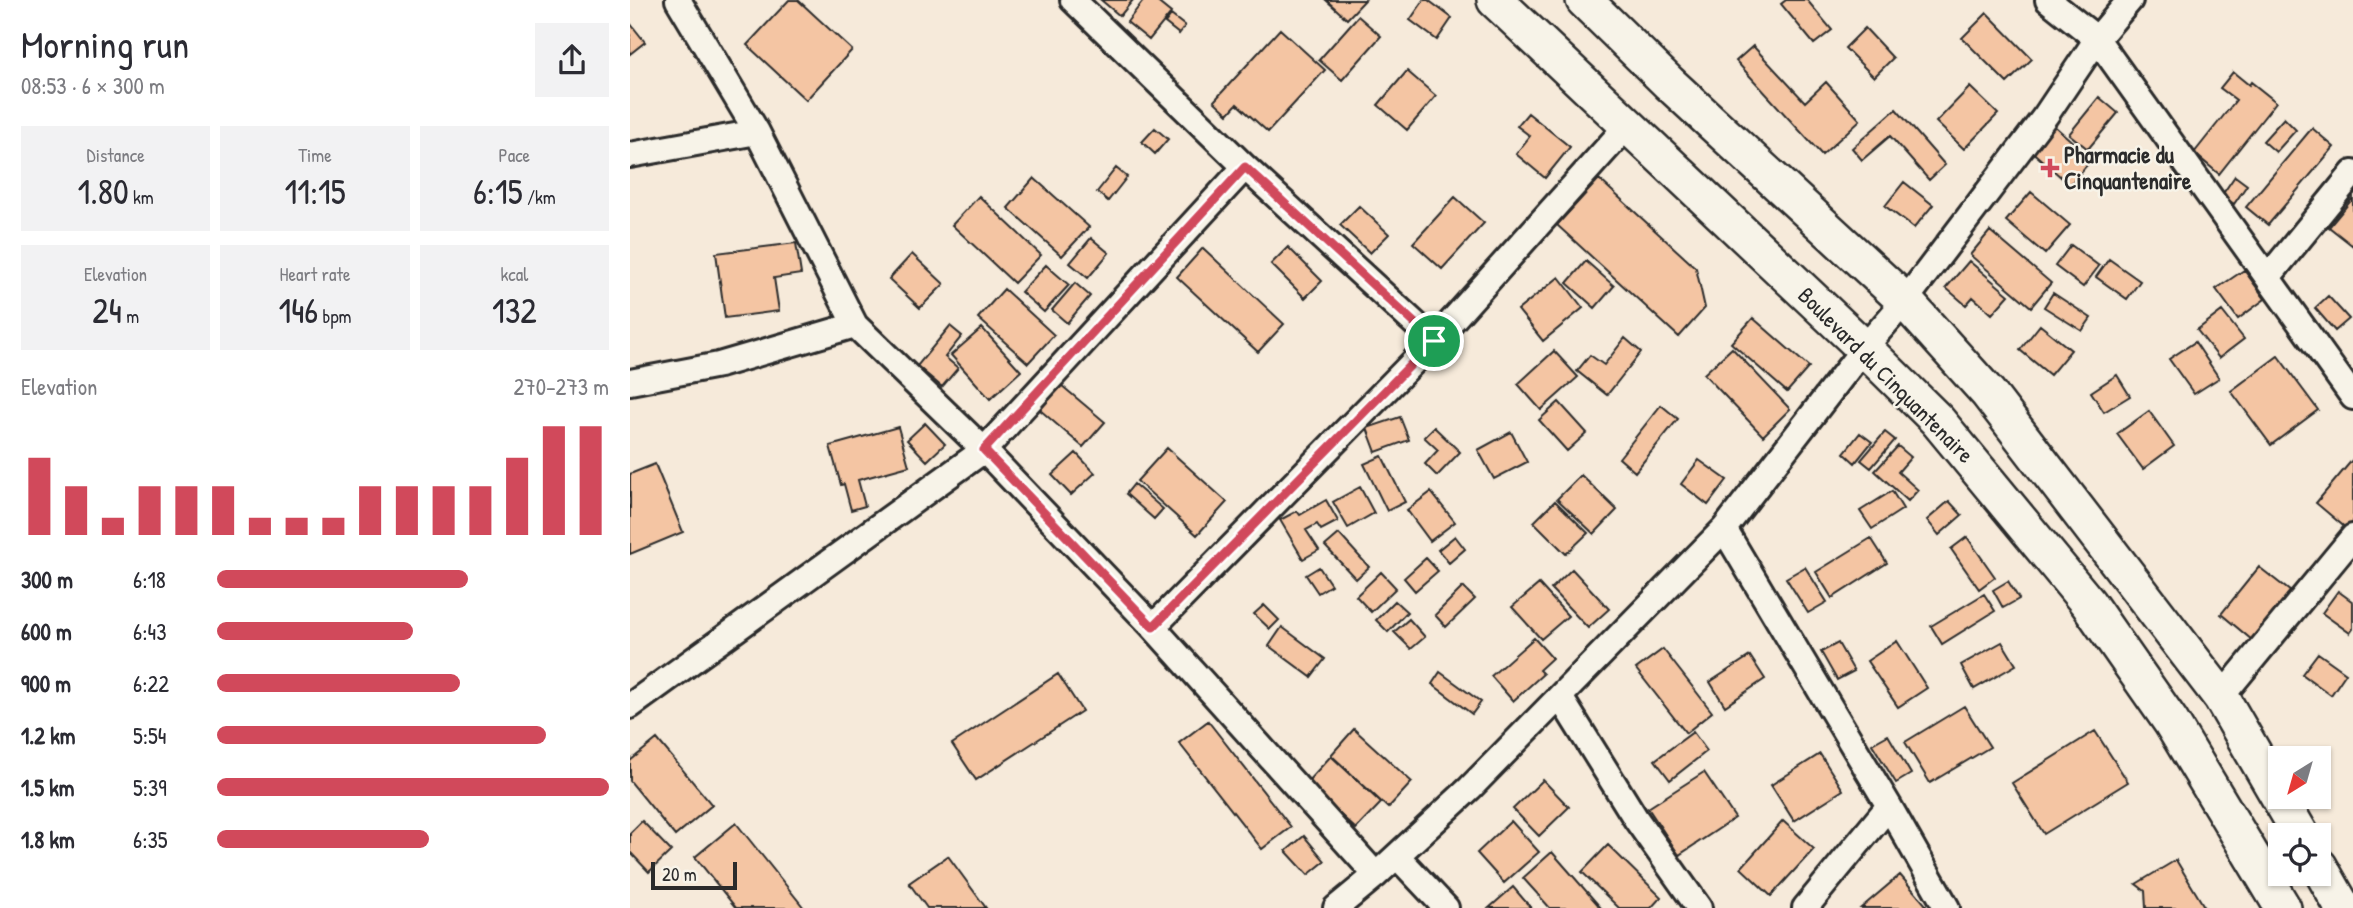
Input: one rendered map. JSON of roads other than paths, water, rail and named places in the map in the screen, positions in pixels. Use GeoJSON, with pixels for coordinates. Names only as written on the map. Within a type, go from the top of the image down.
{"type":"FeatureCollection","features":[{"type":"Feature","properties":{"kind":"main road","name":"Boulevard du Cinquantenaire"},"geometry":{"type":"LineString","coordinates":[[1495,0],[1864,348],[1937,421],[2088,603],[2171,722],[2283,908]]}},
{"type":"Feature","properties":{"kind":"main road"},"geometry":{"type":"LineString","coordinates":[[1584,0],[1669,83],[1905,301],[1988,394],[2221,697],[2294,823]]}},
{"type":"Feature","properties":{"kind":"main road"},"geometry":{"type":"LineString","coordinates":[[2330,886],[2343,908]]}},
{"type":"Feature","properties":{"kind":"street"},"geometry":{"type":"LineString","coordinates":[[678,0],[757,132],[855,325],[984,450],[1153,627],[1376,876]]}},
{"type":"Feature","properties":{"kind":"street"},"geometry":{"type":"LineString","coordinates":[[1073,0],[1245,167],[1434,341]]}},
{"type":"Feature","properties":{"kind":"street"},"geometry":{"type":"LineString","coordinates":[[2048,0],[2097,39],[2353,397]]}},
{"type":"Feature","properties":{"kind":"street"},"geometry":{"type":"LineString","coordinates":[[1336,908],[1376,876],[1471,788],[1724,529],[1864,348],[1905,301],[2046,115],[2097,39],[2130,0]]}},
{"type":"Feature","properties":{"kind":"street"},"geometry":{"type":"LineString","coordinates":[[1153,627],[1434,341],[1628,125]]}},
{"type":"Feature","properties":{"kind":"street"},"geometry":{"type":"LineString","coordinates":[[630,155],[757,132]]}},
{"type":"Feature","properties":{"kind":"street"},"geometry":{"type":"LineString","coordinates":[[632,695],[984,450],[1245,167]]}},
{"type":"Feature","properties":{"kind":"street"},"geometry":{"type":"LineString","coordinates":[[2269,276],[2353,173]]}},
{"type":"Feature","properties":{"kind":"street"},"geometry":{"type":"LineString","coordinates":[[630,382],[719,365],[855,325]]}},
{"type":"Feature","properties":{"kind":"street"},"geometry":{"type":"LineString","coordinates":[[1724,529],[1947,908]]}},
{"type":"Feature","properties":{"kind":"street"},"geometry":{"type":"LineString","coordinates":[[2221,697],[2353,537]]}},
{"type":"Feature","properties":{"kind":"street"},"geometry":{"type":"LineString","coordinates":[[1560,697],[1636,819],[1699,908]]}},
{"type":"Feature","properties":{"kind":"street"},"geometry":{"type":"LineString","coordinates":[[1805,908],[1889,806]]}},
{"type":"Feature","properties":{"kind":"street"},"geometry":{"type":"LineString","coordinates":[[1397,856],[1446,908]]}},
{"type":"Feature","properties":{"kind":"place","name":"Pharmacie du Cinquantenaire"},"geometry":{"type":"Point","coordinates":[2050,168]}}]}
